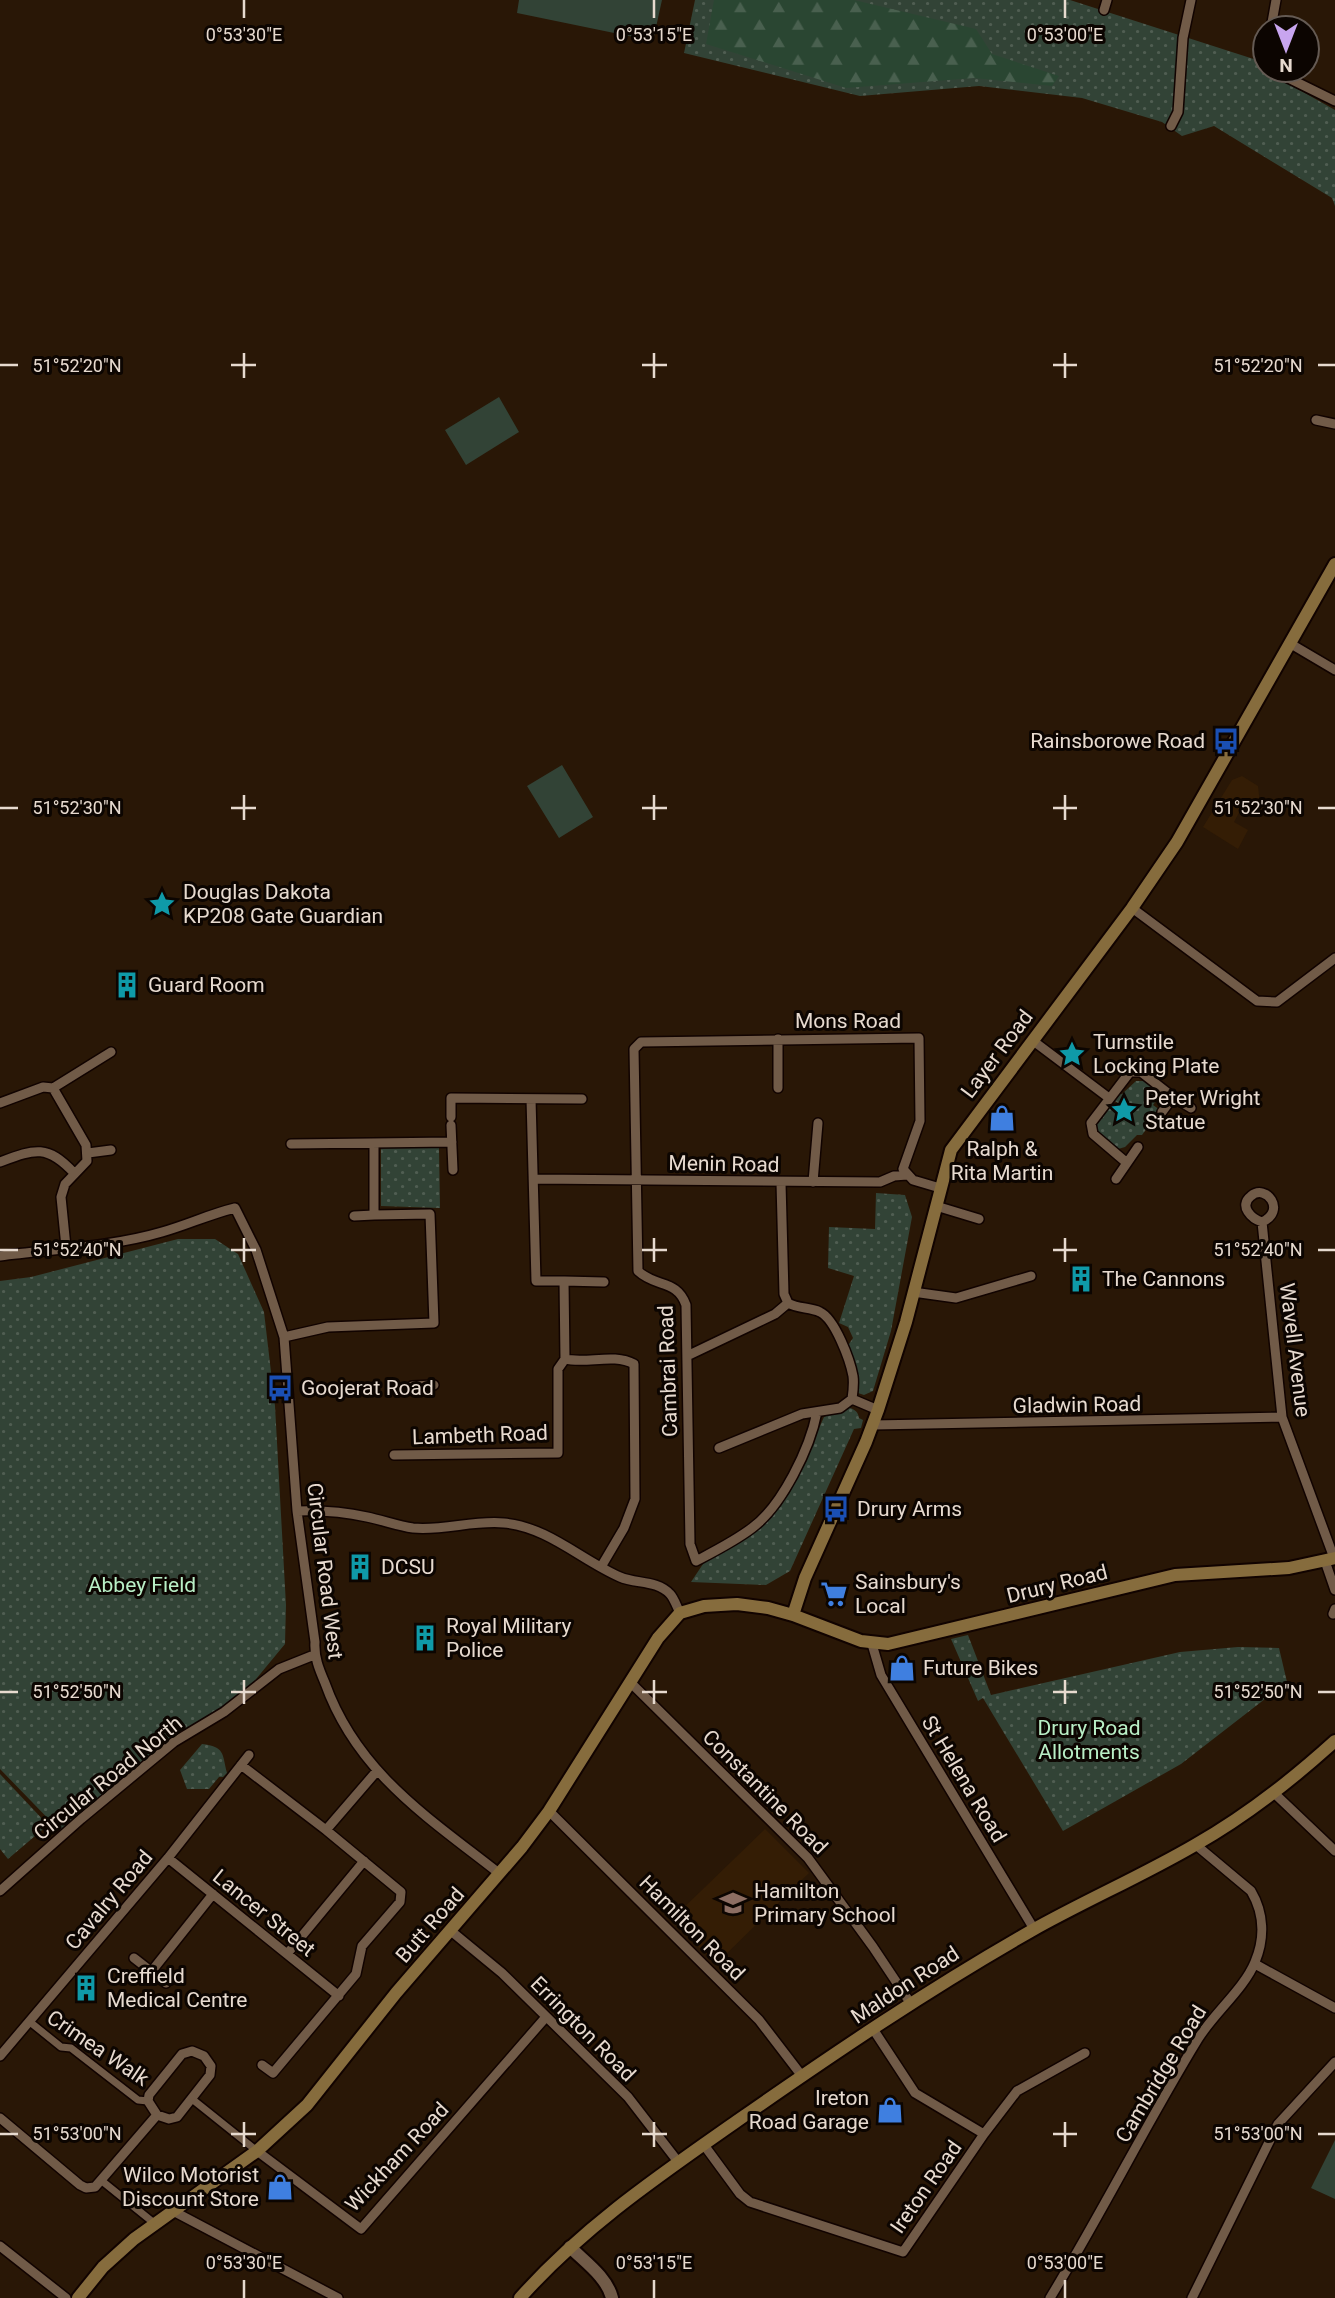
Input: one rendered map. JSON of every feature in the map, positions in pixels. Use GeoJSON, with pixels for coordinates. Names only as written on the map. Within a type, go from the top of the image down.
{"type":"FeatureCollection","features":[{"type":"Feature","properties":{"kind":"main road","name":"Layer Road"},"geometry":{"type":"LineString","coordinates":[[793,1615],[805,1578],[873,1425],[914,1292],[951,1150],[1132,908],[1177,842],[1335,564]]}},
{"type":"Feature","properties":{"kind":"main road","name":"Drury Road"},"geometry":{"type":"LineString","coordinates":[[793,1615],[872,1644],[905,1642],[1175,1575],[1290,1568],[1331,1559]]}},
{"type":"Feature","properties":{"kind":"main road"},"geometry":{"type":"LineString","coordinates":[[680,1613],[704,1606],[737,1604],[793,1615]]}},
{"type":"Feature","properties":{"kind":"main road","name":"Butt Road"},"geometry":{"type":"LineString","coordinates":[[78,2298],[103,2267],[155,2222],[257,2151],[307,2105],[396,1993],[500,1874],[549,1811],[658,1638],[680,1613]]}},
{"type":"Feature","properties":{"kind":"main road","name":"Maldon Road"},"geometry":{"type":"LineString","coordinates":[[520,2298],[569,2247],[632,2195],[802,2076],[972,1965],[1034,1929],[1196,1845],[1274,1793],[1335,1741]]}},
{"type":"Feature","properties":{"kind":"street"},"geometry":{"type":"LineString","coordinates":[[1171,126],[1178,112],[1183,38],[1191,0]]}},
{"type":"Feature","properties":{"kind":"street"},"geometry":{"type":"LineString","coordinates":[[1300,84],[1335,101]]}},
{"type":"Feature","properties":{"kind":"street"},"geometry":{"type":"LineString","coordinates":[[1315,420],[1335,424]]}},
{"type":"Feature","properties":{"kind":"street"},"geometry":{"type":"LineString","coordinates":[[1291,644],[1335,670]]}},
{"type":"Feature","properties":{"kind":"street"},"geometry":{"type":"LineString","coordinates":[[1132,908],[1256,1000],[1277,1002],[1335,958]]}},
{"type":"Feature","properties":{"kind":"street","name":"Mons Road"},"geometry":{"type":"LineString","coordinates":[[641,1042],[919,1038],[920,1121],[904,1161],[903,1169],[907,1175]]}},
{"type":"Feature","properties":{"kind":"street","name":"Mons Road"},"geometry":{"type":"LineString","coordinates":[[778,1039],[778,1088]]}},
{"type":"Feature","properties":{"kind":"street"},"geometry":{"type":"LineString","coordinates":[[1032,1040],[1109,1098]]}},
{"type":"Feature","properties":{"kind":"street","name":"Cambrai Road"},"geometry":{"type":"LineString","coordinates":[[641,1042],[634,1049],[638,1271],[648,1281],[672,1286],[682,1293],[686,1305],[690,1544],[696,1561],[752,1529],[774,1506],[810,1439],[817,1412]]}},
{"type":"Feature","properties":{"kind":"street"},"geometry":{"type":"LineString","coordinates":[[0,1103],[43,1087],[53,1088],[73,1069],[111,1052]]}},
{"type":"Feature","properties":{"kind":"street"},"geometry":{"type":"LineString","coordinates":[[1126,1163],[1093,1134],[1091,1123],[1130,1072],[1141,1072],[1191,1108]]}},
{"type":"Feature","properties":{"kind":"street"},"geometry":{"type":"LineString","coordinates":[[0,1256],[66,1247],[61,1198],[65,1184],[87,1161],[88,1153],[53,1088]]}},
{"type":"Feature","properties":{"kind":"street"},"geometry":{"type":"LineString","coordinates":[[1162,1112],[1173,1097]]}},
{"type":"Feature","properties":{"kind":"street"},"geometry":{"type":"LineString","coordinates":[[453,1170],[452,1098],[582,1099]]}},
{"type":"Feature","properties":{"kind":"street"},"geometry":{"type":"LineString","coordinates":[[531,1099],[536,1281],[604,1282]]}},
{"type":"Feature","properties":{"kind":"street"},"geometry":{"type":"LineString","coordinates":[[813,1182],[818,1122]]}},
{"type":"Feature","properties":{"kind":"street"},"geometry":{"type":"LineString","coordinates":[[291,1144],[452,1142]]}},
{"type":"Feature","properties":{"kind":"street"},"geometry":{"type":"LineString","coordinates":[[374,1143],[374,1215]]}},
{"type":"Feature","properties":{"kind":"street"},"geometry":{"type":"LineString","coordinates":[[1116,1179],[1138,1147]]}},
{"type":"Feature","properties":{"kind":"street"},"geometry":{"type":"LineString","coordinates":[[88,1153],[111,1150]]}},
{"type":"Feature","properties":{"kind":"street"},"geometry":{"type":"LineString","coordinates":[[0,1163],[41,1151],[59,1157],[74,1173]]}},
{"type":"Feature","properties":{"kind":"street"},"geometry":{"type":"LineString","coordinates":[[907,1175],[912,1180],[940,1188]]}},
{"type":"Feature","properties":{"kind":"street","name":"Menin Road"},"geometry":{"type":"LineString","coordinates":[[534,1180],[880,1182],[894,1176],[907,1175]]}},
{"type":"Feature","properties":{"kind":"street"},"geometry":{"type":"LineString","coordinates":[[781,1183],[784,1294],[788,1303],[796,1308],[817,1310],[832,1322],[853,1376],[852,1399]]}},
{"type":"Feature","properties":{"kind":"street"},"geometry":{"type":"LineString","coordinates":[[936,1206],[979,1219]]}},
{"type":"Feature","properties":{"kind":"street","name":"Circular Road West"},"geometry":{"type":"LineString","coordinates":[[66,1247],[163,1232],[235,1208],[256,1250],[284,1337],[297,1511],[315,1642],[314,1655],[342,1722],[376,1772],[500,1874]]}},
{"type":"Feature","properties":{"kind":"street"},"geometry":{"type":"LineString","coordinates":[[284,1337],[328,1327],[434,1323],[430,1214],[354,1216]]}},
{"type":"Feature","properties":{"kind":"street","name":"Wavell Avenue"},"geometry":{"type":"LineString","coordinates":[[1262,1222],[1282,1417],[1331,1559],[1335,1590]]}},
{"type":"Feature","properties":{"kind":"street"},"geometry":{"type":"LineString","coordinates":[[914,1292],[956,1298],[1031,1276]]}},
{"type":"Feature","properties":{"kind":"street"},"geometry":{"type":"LineString","coordinates":[[564,1281],[565,1359],[578,1362],[624,1359],[634,1364],[635,1499],[624,1528],[601,1567]]}},
{"type":"Feature","properties":{"kind":"street"},"geometry":{"type":"LineString","coordinates":[[687,1356],[775,1314],[788,1303]]}},
{"type":"Feature","properties":{"kind":"street","name":"Lambeth Road"},"geometry":{"type":"LineString","coordinates":[[394,1455],[558,1453],[558,1369],[565,1359]]}},
{"type":"Feature","properties":{"kind":"street"},"geometry":{"type":"LineString","coordinates":[[412,1386],[434,1385]]}},
{"type":"Feature","properties":{"kind":"street"},"geometry":{"type":"LineString","coordinates":[[852,1399],[878,1410]]}},
{"type":"Feature","properties":{"kind":"street"},"geometry":{"type":"LineString","coordinates":[[719,1448],[802,1414],[840,1408],[852,1399]]}},
{"type":"Feature","properties":{"kind":"street","name":"Gladwin Road"},"geometry":{"type":"LineString","coordinates":[[873,1425],[1282,1417]]}},
{"type":"Feature","properties":{"kind":"street"},"geometry":{"type":"LineString","coordinates":[[297,1511],[320,1510],[413,1528],[436,1528],[473,1522],[506,1523],[546,1535],[622,1578],[654,1585],[670,1594],[680,1613]]}},
{"type":"Feature","properties":{"kind":"street","name":"St Helena Road"},"geometry":{"type":"LineString","coordinates":[[872,1644],[881,1675],[1034,1929]]}},
{"type":"Feature","properties":{"kind":"street","name":"Circular Road North"},"geometry":{"type":"LineString","coordinates":[[0,1891],[174,1742],[224,1712],[279,1669],[314,1655]]}},
{"type":"Feature","properties":{"kind":"street","name":"Constantine Road"},"geometry":{"type":"LineString","coordinates":[[630,1682],[808,1857],[911,2004]]}},
{"type":"Feature","properties":{"kind":"street","name":"Cavalry Road"},"geometry":{"type":"LineString","coordinates":[[0,2056],[249,1755]]}},
{"type":"Feature","properties":{"kind":"street"},"geometry":{"type":"LineString","coordinates":[[241,1765],[401,1892],[400,1902],[362,1946],[359,1970],[339,1996],[273,2073],[262,2065]]}},
{"type":"Feature","properties":{"kind":"street"},"geometry":{"type":"LineString","coordinates":[[326,1830],[376,1772]]}},
{"type":"Feature","properties":{"kind":"street"},"geometry":{"type":"LineString","coordinates":[[1274,1793],[1335,1851]]}},
{"type":"Feature","properties":{"kind":"street","name":"Hamilton Road"},"geometry":{"type":"LineString","coordinates":[[549,1811],[759,2020],[802,2076]]}},
{"type":"Feature","properties":{"kind":"street","name":"Cambridge Road"},"geometry":{"type":"LineString","coordinates":[[1050,2298],[1200,2035],[1255,1964],[1262,1939],[1256,1899],[1251,1891],[1196,1845]]}},
{"type":"Feature","properties":{"kind":"street","name":"Lancer Street"},"geometry":{"type":"LineString","coordinates":[[167,1857],[339,1996]]}},
{"type":"Feature","properties":{"kind":"street"},"geometry":{"type":"LineString","coordinates":[[287,1954],[364,1861]]}},
{"type":"Feature","properties":{"kind":"street"},"geometry":{"type":"LineString","coordinates":[[151,1972],[213,1894]]}},
{"type":"Feature","properties":{"kind":"street","name":"Errington Road"},"geometry":{"type":"LineString","coordinates":[[451,1931],[502,1973],[628,2097],[679,2162]]}},
{"type":"Feature","properties":{"kind":"street"},"geometry":{"type":"LineString","coordinates":[[134,1958],[166,1983]]}},
{"type":"Feature","properties":{"kind":"street"},"geometry":{"type":"LineString","coordinates":[[1255,1964],[1335,2008]]}},
{"type":"Feature","properties":{"kind":"street","name":"Wickham Road"},"geometry":{"type":"LineString","coordinates":[[257,2151],[361,2229],[546,2017]]}},
{"type":"Feature","properties":{"kind":"street","name":"Crimea Walk"},"geometry":{"type":"LineString","coordinates":[[30,2022],[61,2047],[71,2048],[138,2100],[148,2101]]}},
{"type":"Feature","properties":{"kind":"street","name":"Ireton Road"},"geometry":{"type":"LineString","coordinates":[[704,2145],[740,2194],[750,2202],[903,2252],[984,2134],[915,2093],[873,2029]]}},
{"type":"Feature","properties":{"kind":"street"},"geometry":{"type":"LineString","coordinates":[[192,2051],[204,2056],[211,2066],[211,2076],[177,2116],[169,2119],[157,2115],[148,2101],[149,2095],[183,2054],[192,2051]]}},
{"type":"Feature","properties":{"kind":"street"},"geometry":{"type":"LineString","coordinates":[[984,2134],[1017,2091],[1085,2053]]}},
{"type":"Feature","properties":{"kind":"street"},"geometry":{"type":"LineString","coordinates":[[1192,2298],[1278,2123],[1335,2062]]}},
{"type":"Feature","properties":{"kind":"street"},"geometry":{"type":"LineString","coordinates":[[192,2099],[257,2151]]}},
{"type":"Feature","properties":{"kind":"street"},"geometry":{"type":"LineString","coordinates":[[0,2118],[86,2188],[95,2187],[102,2180],[157,2115]]}},
{"type":"Feature","properties":{"kind":"street"},"geometry":{"type":"LineString","coordinates":[[102,2180],[155,2222]]}},
{"type":"Feature","properties":{"kind":"street"},"geometry":{"type":"LineString","coordinates":[[173,2211],[338,2298]]}},
{"type":"Feature","properties":{"kind":"street"},"geometry":{"type":"LineString","coordinates":[[0,2246],[66,2298]]}},
{"type":"Feature","properties":{"kind":"street"},"geometry":{"type":"LineString","coordinates":[[569,2247],[599,2275],[610,2289],[612,2298]]}},
{"type":"Feature","properties":{"kind":"shaded area"},"geometry":{"type":"Polygon","coordinates":[[[1242,776],[1258,786],[1260,803],[1255,814],[1242,807],[1234,822],[1248,830],[1238,849],[1203,827],[1232,780],[1242,776]]]}},
{"type":"Feature","properties":{"kind":"shaded area","name":"Hamilton Primary School"},"geometry":{"type":"Polygon","coordinates":[[[765,1829],[809,1873],[716,1964],[671,1920],[765,1829]]]}},
{"type":"Feature","properties":{"kind":"green space"},"geometry":{"type":"Polygon","coordinates":[[[519,0],[662,0],[653,41],[517,13],[519,0]]]}},
{"type":"Feature","properties":{"kind":"green space"},"geometry":{"type":"Polygon","coordinates":[[[695,0],[1070,0],[1251,58],[1251,84],[1289,84],[1335,110],[1335,206],[1332,198],[1214,126],[1182,136],[1162,122],[1082,98],[979,86],[860,96],[684,53],[695,0]]]}},
{"type":"Feature","properties":{"kind":"green space"},"geometry":{"type":"Polygon","coordinates":[[[714,0],[854,0],[976,29],[992,54],[1059,76],[1052,86],[974,78],[846,88],[706,44],[714,0]]]}},
{"type":"Feature","properties":{"kind":"green space"},"geometry":{"type":"Polygon","coordinates":[[[499,397],[519,432],[466,465],[445,430],[499,397]]]}},
{"type":"Feature","properties":{"kind":"green space"},"geometry":{"type":"Polygon","coordinates":[[[562,765],[593,817],[559,838],[527,786],[562,765]]]}},
{"type":"Feature","properties":{"kind":"green space"},"geometry":{"type":"Polygon","coordinates":[[[1136,1081],[1144,1081],[1158,1092],[1159,1097],[1153,1105],[1160,1110],[1142,1135],[1137,1135],[1125,1147],[1118,1149],[1098,1133],[1095,1123],[1102,1119],[1111,1103],[1119,1114],[1125,1115],[1128,1112],[1127,1105],[1113,1100],[1136,1081]]]}},
{"type":"Feature","properties":{"kind":"green space"},"geometry":{"type":"Polygon","coordinates":[[[439,1147],[440,1208],[381,1206],[381,1148],[439,1147]]]}},
{"type":"Feature","properties":{"kind":"green space"},"geometry":{"type":"Polygon","coordinates":[[[876,1193],[905,1195],[912,1217],[891,1331],[873,1391],[864,1395],[858,1393],[859,1379],[847,1347],[853,1338],[848,1327],[839,1323],[854,1276],[828,1268],[829,1227],[875,1229],[876,1193]]]}},
{"type":"Feature","properties":{"kind":"green space","name":"Abbey Field"},"geometry":{"type":"Polygon","coordinates":[[[178,1239],[215,1239],[238,1254],[264,1312],[275,1406],[286,1605],[285,1644],[237,1702],[169,1747],[65,1836],[0,1769],[0,1281],[31,1277],[178,1239]]]}},
{"type":"Feature","properties":{"kind":"green space"},"geometry":{"type":"Polygon","coordinates":[[[845,1407],[854,1410],[863,1420],[861,1428],[854,1429],[790,1571],[766,1585],[691,1582],[705,1561],[760,1528],[791,1490],[824,1417],[845,1407]]]}},
{"type":"Feature","properties":{"kind":"green space","name":"Drury Road Allotments"},"geometry":{"type":"Polygon","coordinates":[[[968,1635],[991,1695],[1180,1652],[1238,1647],[1279,1648],[1287,1682],[1181,1764],[1063,1831],[983,1698],[978,1701],[951,1639],[968,1635]]]}},
{"type":"Feature","properties":{"kind":"green space"},"geometry":{"type":"Polygon","coordinates":[[[202,1744],[219,1749],[227,1773],[219,1777],[209,1789],[187,1789],[180,1770],[202,1744]]]}},
{"type":"Feature","properties":{"kind":"green space"},"geometry":{"type":"Polygon","coordinates":[[[0,1774],[48,1825],[8,1859],[0,1849],[0,1774]]]}},
{"type":"Feature","properties":{"kind":"green space"},"geometry":{"type":"Polygon","coordinates":[[[1335,2140],[1335,2199],[1311,2188],[1335,2140]]]}},
{"type":"Feature","properties":{"kind":"place","name":"Rainsborowe Road"},"geometry":{"type":"Point","coordinates":[1226,741]}},
{"type":"Feature","properties":{"kind":"place","name":"Douglas Dakota KP208 Gate Guardian"},"geometry":{"type":"Point","coordinates":[162,904]}},
{"type":"Feature","properties":{"kind":"place","name":"Guard Room"},"geometry":{"type":"Point","coordinates":[127,985]}},
{"type":"Feature","properties":{"kind":"place","name":"Turnstile Locking Plate"},"geometry":{"type":"Point","coordinates":[1072,1054]}},
{"type":"Feature","properties":{"kind":"place","name":"Peter Wright Statue"},"geometry":{"type":"Point","coordinates":[1124,1110]}},
{"type":"Feature","properties":{"kind":"place","name":"Ralph & Rita Martin"},"geometry":{"type":"Point","coordinates":[1002,1118]}},
{"type":"Feature","properties":{"kind":"place","name":"The Cannons"},"geometry":{"type":"Point","coordinates":[1081,1279]}},
{"type":"Feature","properties":{"kind":"place","name":"Goojerat Road"},"geometry":{"type":"Point","coordinates":[280,1388]}},
{"type":"Feature","properties":{"kind":"place","name":"Drury Arms"},"geometry":{"type":"Point","coordinates":[836,1509]}},
{"type":"Feature","properties":{"kind":"place","name":"DCSU"},"geometry":{"type":"Point","coordinates":[360,1567]}},
{"type":"Feature","properties":{"kind":"place","name":"Sainsbury's Local"},"geometry":{"type":"Point","coordinates":[834,1594]}},
{"type":"Feature","properties":{"kind":"place","name":"Royal Military Police"},"geometry":{"type":"Point","coordinates":[425,1638]}},
{"type":"Feature","properties":{"kind":"place","name":"Future Bikes"},"geometry":{"type":"Point","coordinates":[902,1668]}},
{"type":"Feature","properties":{"kind":"place","name":"Hamilton Primary School"},"geometry":{"type":"Point","coordinates":[733,1903]}},
{"type":"Feature","properties":{"kind":"place","name":"Creffield Medical Centre"},"geometry":{"type":"Point","coordinates":[86,1988]}},
{"type":"Feature","properties":{"kind":"place","name":"Ireton Road Garage"},"geometry":{"type":"Point","coordinates":[890,2110]}},
{"type":"Feature","properties":{"kind":"place","name":"Wilco Motorist Discount Store"},"geometry":{"type":"Point","coordinates":[280,2187]}}]}
